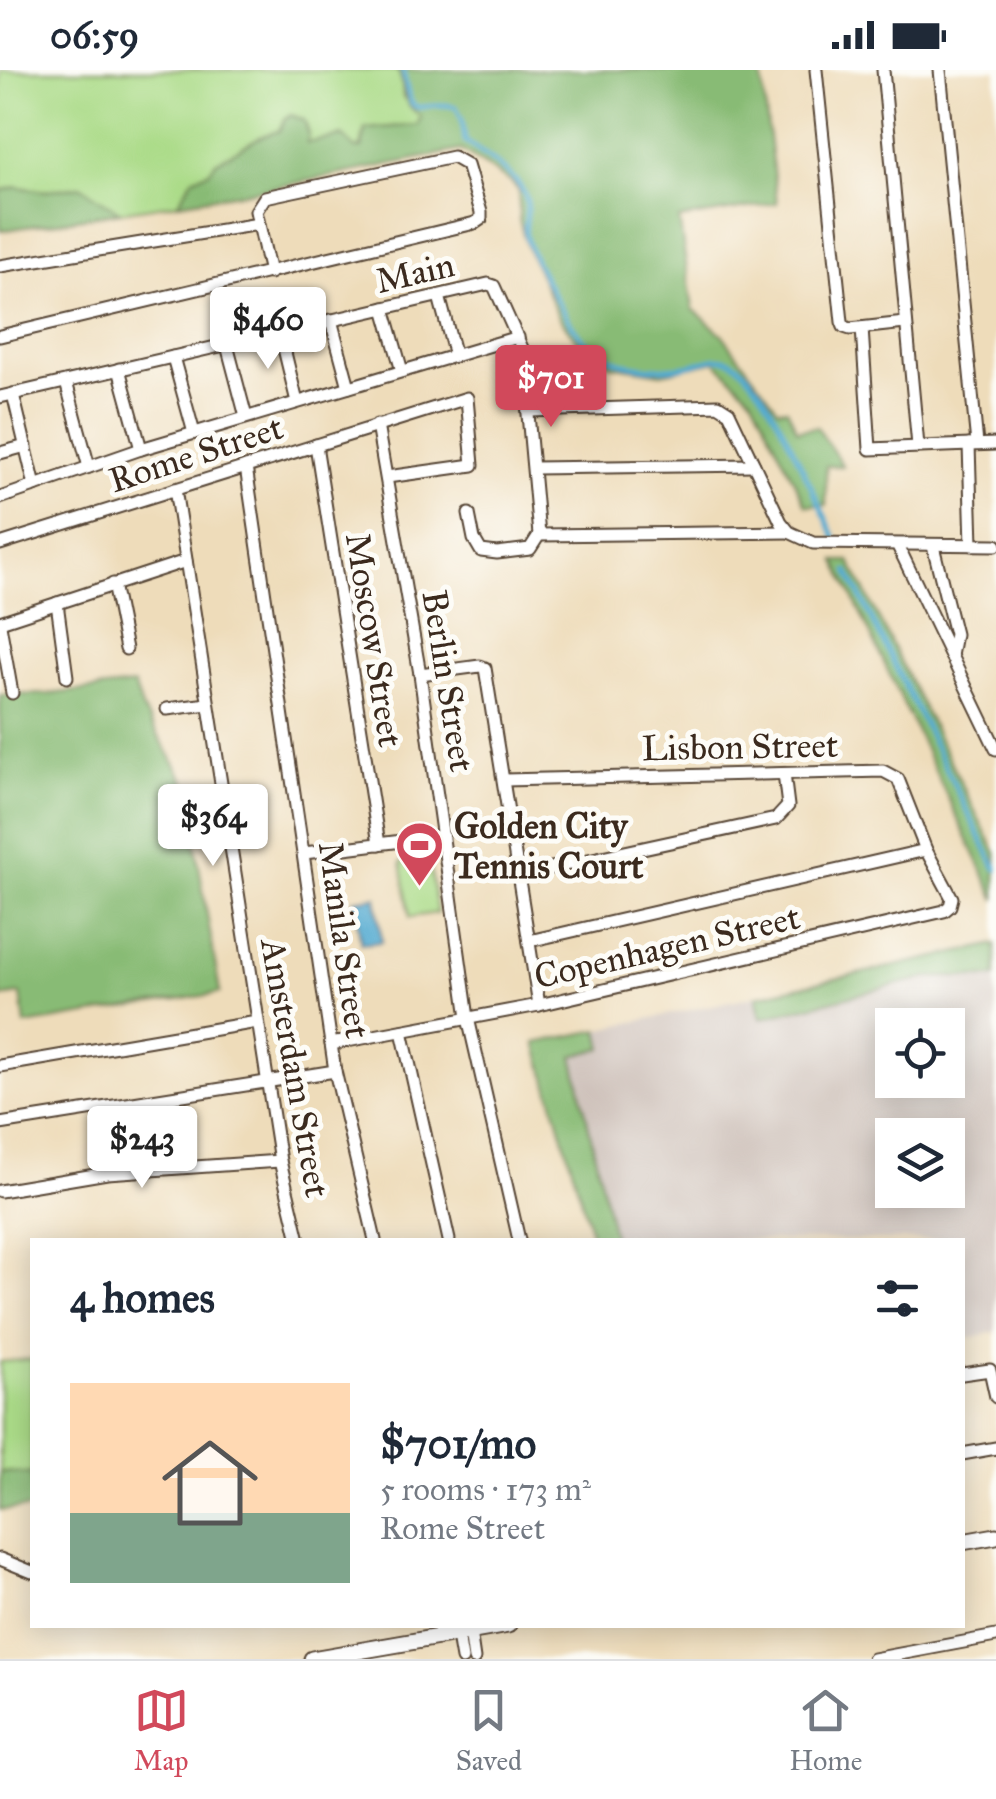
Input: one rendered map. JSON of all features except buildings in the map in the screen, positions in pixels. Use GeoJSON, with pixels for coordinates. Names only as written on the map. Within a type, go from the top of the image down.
{"type":"FeatureCollection","features":[{"type":"Feature","properties":{"kind":"street"},"geometry":{"type":"LineString","coordinates":[[816,70],[842,322],[844,327],[862,328],[905,322]]}},
{"type":"Feature","properties":{"kind":"street"},"geometry":{"type":"LineString","coordinates":[[883,70],[918,446]]}},
{"type":"Feature","properties":{"kind":"street"},"geometry":{"type":"LineString","coordinates":[[940,70],[973,445],[972,545]]}},
{"type":"Feature","properties":{"kind":"street"},"geometry":{"type":"LineString","coordinates":[[0,336],[270,272],[476,223],[481,212],[467,165],[453,158],[264,198],[256,211],[270,272]]}},
{"type":"Feature","properties":{"kind":"street"},"geometry":{"type":"LineString","coordinates":[[0,266],[259,224]]}},
{"type":"Feature","properties":{"kind":"street","name":"Main"},"geometry":{"type":"LineString","coordinates":[[6,396],[494,286],[518,337]]}},
{"type":"Feature","properties":{"kind":"street"},"geometry":{"type":"LineString","coordinates":[[438,296],[455,356]]}},
{"type":"Feature","properties":{"kind":"street"},"geometry":{"type":"LineString","coordinates":[[384,308],[402,371]]}},
{"type":"Feature","properties":{"kind":"street"},"geometry":{"type":"LineString","coordinates":[[331,320],[349,387]]}},
{"type":"Feature","properties":{"kind":"street"},"geometry":{"type":"LineString","coordinates":[[862,328],[868,446],[874,450],[996,444]]}},
{"type":"Feature","properties":{"kind":"street"},"geometry":{"type":"LineString","coordinates":[[280,332],[297,402]]}},
{"type":"Feature","properties":{"kind":"street"},"geometry":{"type":"LineString","coordinates":[[0,498],[141,449],[518,337],[539,535],[530,548],[481,550],[474,539],[469,514]]}},
{"type":"Feature","properties":{"kind":"street"},"geometry":{"type":"LineString","coordinates":[[227,344],[246,418]]}},
{"type":"Feature","properties":{"kind":"street"},"geometry":{"type":"LineString","coordinates":[[173,357],[194,433]]}},
{"type":"Feature","properties":{"kind":"street"},"geometry":{"type":"LineString","coordinates":[[119,369],[141,449]]}},
{"type":"Feature","properties":{"kind":"street"},"geometry":{"type":"LineString","coordinates":[[66,382],[89,467]]}},
{"type":"Feature","properties":{"kind":"street"},"geometry":{"type":"LineString","coordinates":[[6,396],[26,446],[35,486]]}},
{"type":"Feature","properties":{"kind":"street","name":"Rome Street"},"geometry":{"type":"LineString","coordinates":[[0,544],[467,398],[474,465],[387,477]]}},
{"type":"Feature","properties":{"kind":"street"},"geometry":{"type":"LineString","coordinates":[[528,411],[718,405],[729,412],[789,532]]}},
{"type":"Feature","properties":{"kind":"street","name":"Berlin Street"},"geometry":{"type":"LineString","coordinates":[[377,426],[420,674],[468,1018],[519,1238]]}},
{"type":"Feature","properties":{"kind":"street","name":"Moscow Street"},"geometry":{"type":"LineString","coordinates":[[316,445],[379,844]]}},
{"type":"Feature","properties":{"kind":"street"},"geometry":{"type":"LineString","coordinates":[[0,453],[26,446]]}},
{"type":"Feature","properties":{"kind":"street"},"geometry":{"type":"LineString","coordinates":[[534,468],[754,465]]}},
{"type":"Feature","properties":{"kind":"street","name":"Manila Street"},"geometry":{"type":"LineString","coordinates":[[246,467],[335,1072],[375,1238]]}},
{"type":"Feature","properties":{"kind":"street","name":"Amsterdam Street"},"geometry":{"type":"LineString","coordinates":[[174,489],[257,1022],[280,1161],[298,1238]]}},
{"type":"Feature","properties":{"kind":"street"},"geometry":{"type":"LineString","coordinates":[[539,535],[789,532],[813,543],[996,546]]}},
{"type":"Feature","properties":{"kind":"street"},"geometry":{"type":"LineString","coordinates":[[898,546],[996,749]]}},
{"type":"Feature","properties":{"kind":"street"},"geometry":{"type":"LineString","coordinates":[[933,546],[955,634],[951,656]]}},
{"type":"Feature","properties":{"kind":"street"},"geometry":{"type":"LineString","coordinates":[[12,693],[0,624],[186,560]]}},
{"type":"Feature","properties":{"kind":"street"},"geometry":{"type":"LineString","coordinates":[[113,584],[126,649]]}},
{"type":"Feature","properties":{"kind":"street"},"geometry":{"type":"LineString","coordinates":[[57,603],[67,677]]}},
{"type":"Feature","properties":{"kind":"street"},"geometry":{"type":"LineString","coordinates":[[420,674],[486,668],[539,1005]]}},
{"type":"Feature","properties":{"kind":"street"},"geometry":{"type":"LineString","coordinates":[[167,709],[208,704]]}},
{"type":"Feature","properties":{"kind":"street","name":"Lisbon Street"},"geometry":{"type":"LineString","coordinates":[[504,780],[883,770],[898,778],[926,850]]}},
{"type":"Feature","properties":{"kind":"street"},"geometry":{"type":"LineString","coordinates":[[519,876],[776,819],[788,806],[784,774]]}},
{"type":"Feature","properties":{"kind":"street"},"geometry":{"type":"LineString","coordinates":[[304,853],[444,836]]}},
{"type":"Feature","properties":{"kind":"street"},"geometry":{"type":"LineString","coordinates":[[529,941],[926,850]]}},
{"type":"Feature","properties":{"kind":"street","name":"Copenhagen Street"},"geometry":{"type":"LineString","coordinates":[[331,1044],[539,1005],[944,912],[952,898],[926,850]]}},
{"type":"Feature","properties":{"kind":"street"},"geometry":{"type":"LineString","coordinates":[[0,1066],[257,1022]]}},
{"type":"Feature","properties":{"kind":"street"},"geometry":{"type":"LineString","coordinates":[[402,1031],[449,1238]]}},
{"type":"Feature","properties":{"kind":"street"},"geometry":{"type":"LineString","coordinates":[[0,1124],[335,1072]]}},
{"type":"Feature","properties":{"kind":"street"},"geometry":{"type":"LineString","coordinates":[[0,1191],[107,1173],[280,1161]]}},
{"type":"Feature","properties":{"kind":"street"},"geometry":{"type":"LineString","coordinates":[[965,1374],[990,1370],[996,1397]]}},
{"type":"Feature","properties":{"kind":"street"},"geometry":{"type":"LineString","coordinates":[[965,1453],[996,1448]]}},
{"type":"Feature","properties":{"kind":"street"},"geometry":{"type":"LineString","coordinates":[[965,1541],[996,1536]]}},
{"type":"Feature","properties":{"kind":"street"},"geometry":{"type":"LineString","coordinates":[[0,1559],[30,1571]]}},
{"type":"Feature","properties":{"kind":"street"},"geometry":{"type":"LineString","coordinates":[[312,1659],[463,1629]]}},
{"type":"Feature","properties":{"kind":"street"},"geometry":{"type":"LineString","coordinates":[[462,1659],[463,1629]]}},
{"type":"Feature","properties":{"kind":"street"},"geometry":{"type":"LineString","coordinates":[[463,1629],[474,1659]]}},
{"type":"Feature","properties":{"kind":"street"},"geometry":{"type":"LineString","coordinates":[[873,1659],[996,1636]]}},
{"type":"Feature","properties":{"kind":"shaded area"},"geometry":{"type":"Polygon","coordinates":[[[996,944],[996,1332],[965,1339],[965,1238],[592,1238],[536,1043],[996,944]]]}},
{"type":"Feature","properties":{"kind":"green space"},"geometry":{"type":"Polygon","coordinates":[[[0,70],[397,70],[401,74],[403,97],[421,116],[418,125],[365,129],[361,148],[355,149],[306,143],[285,119],[279,131],[262,136],[193,178],[178,203],[120,212],[80,186],[0,191],[0,70]]]}},
{"type":"Feature","properties":{"kind":"green space"},"geometry":{"type":"Polygon","coordinates":[[[397,70],[761,70],[777,203],[679,219],[693,309],[722,334],[778,409],[787,408],[797,430],[817,427],[843,466],[826,466],[826,505],[806,505],[753,398],[715,361],[662,373],[611,365],[579,343],[559,317],[527,247],[519,219],[519,191],[461,150],[178,203],[193,178],[262,136],[279,131],[291,115],[304,120],[309,134],[307,143],[343,136],[355,149],[362,148],[365,129],[418,125],[421,116],[409,105],[397,70]]]}},
{"type":"Feature","properties":{"kind":"green space"},"geometry":{"type":"Polygon","coordinates":[[[80,186],[120,212],[0,231],[0,191],[80,186]]]}},
{"type":"Feature","properties":{"kind":"green space"},"geometry":{"type":"Polygon","coordinates":[[[836,561],[850,561],[996,853],[996,900],[836,561]]]}},
{"type":"Feature","properties":{"kind":"green space"},"geometry":{"type":"Polygon","coordinates":[[[134,685],[142,708],[185,781],[220,993],[25,1025],[21,994],[0,997],[0,695],[134,685]]]}},
{"type":"Feature","properties":{"kind":"green space","name":"Golden City Tennis Court"},"geometry":{"type":"Polygon","coordinates":[[[429,858],[437,913],[410,917],[401,862],[429,858]]]}},
{"type":"Feature","properties":{"kind":"green space"},"geometry":{"type":"Polygon","coordinates":[[[996,944],[996,977],[928,977],[761,1018],[756,996],[996,944]]]}},
{"type":"Feature","properties":{"kind":"green space"},"geometry":{"type":"Polygon","coordinates":[[[599,1030],[603,1048],[573,1056],[614,1238],[592,1238],[536,1043],[599,1030]]]}},
{"type":"Feature","properties":{"kind":"green space"},"geometry":{"type":"Polygon","coordinates":[[[30,1359],[30,1474],[0,1472],[0,1362],[30,1359]]]}},
{"type":"Feature","properties":{"kind":"green space"},"geometry":{"type":"Polygon","coordinates":[[[0,1472],[30,1474],[30,1508],[0,1510],[0,1472]]]}},
{"type":"Feature","properties":{"kind":"water"},"geometry":{"type":"Polygon","coordinates":[[[376,897],[382,942],[361,944],[354,900],[376,897]]]}},
{"type":"Feature","properties":{"kind":"waterway"},"geometry":{"type":"LineString","coordinates":[[403,70],[414,105],[456,107],[465,141],[508,173],[522,189],[527,203],[525,232],[529,246],[581,337],[602,354],[640,367],[680,367],[717,359],[738,365],[752,379],[779,421],[836,539]]}},
{"type":"Feature","properties":{"kind":"waterway"},"geometry":{"type":"LineString","coordinates":[[848,571],[996,869]]}},
{"type":"Feature","properties":{"kind":"place","name":"Golden City Tennis Court"},"geometry":{"type":"Point","coordinates":[419,888]}}]}
